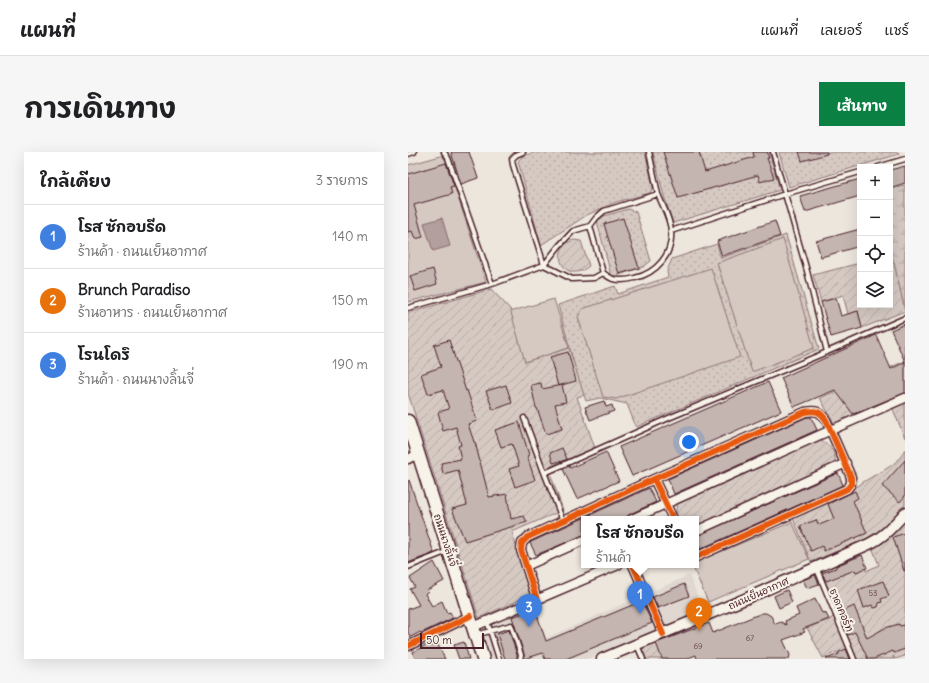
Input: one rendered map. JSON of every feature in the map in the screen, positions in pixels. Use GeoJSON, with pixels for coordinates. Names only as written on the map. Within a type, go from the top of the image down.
{"type":"FeatureCollection","features":[{"type":"Feature","properties":{"kind":"main road","name":"ถนนนางลิ้นจี่"},"geometry":{"type":"LineString","coordinates":[[408,421],[413,457],[449,551],[484,659]]}},
{"type":"Feature","properties":{"kind":"street"},"geometry":{"type":"LineString","coordinates":[[639,516],[905,398]]}},
{"type":"Feature","properties":{"kind":"street"},"geometry":{"type":"LineString","coordinates":[[537,600],[521,550],[522,543],[528,537],[805,412],[817,411],[821,414],[831,430],[851,477],[851,484],[847,489],[699,555]]}},
{"type":"Feature","properties":{"kind":"street"},"geometry":{"type":"LineString","coordinates":[[699,529],[846,463]]}},
{"type":"Feature","properties":{"kind":"street"},"geometry":{"type":"LineString","coordinates":[[654,479],[672,516]]}},
{"type":"Feature","properties":{"kind":"street","name":"ถนนเย็นอากาศ"},"geometry":{"type":"LineString","coordinates":[[602,659],[663,634],[879,539],[890,530],[905,513]]}},
{"type":"Feature","properties":{"kind":"street"},"geometry":{"type":"LineString","coordinates":[[526,566],[581,541]]}},
{"type":"Feature","properties":{"kind":"street"},"geometry":{"type":"LineString","coordinates":[[408,646],[487,621],[611,568]]}},
{"type":"Feature","properties":{"kind":"street"},"geometry":{"type":"LineString","coordinates":[[634,568],[663,634]]}},
{"type":"Feature","properties":{"kind":"lane"},"geometry":{"type":"LineString","coordinates":[[408,154],[414,152]]}},
{"type":"Feature","properties":{"kind":"lane"},"geometry":{"type":"LineString","coordinates":[[444,152],[448,158],[492,284]]}},
{"type":"Feature","properties":{"kind":"lane"},"geometry":{"type":"LineString","coordinates":[[523,152],[516,155],[512,159],[513,165],[544,265],[572,279],[594,278],[603,273]]}},
{"type":"Feature","properties":{"kind":"lane"},"geometry":{"type":"LineString","coordinates":[[590,226],[603,273],[612,279],[625,280],[644,276],[657,268],[663,260],[670,244],[672,231],[658,194],[649,152]]}},
{"type":"Feature","properties":{"kind":"lane"},"geometry":{"type":"LineString","coordinates":[[773,152],[807,271],[827,352]]}},
{"type":"Feature","properties":{"kind":"lane"},"geometry":{"type":"LineString","coordinates":[[888,164],[905,159]]}},
{"type":"Feature","properties":{"kind":"lane"},"geometry":{"type":"LineString","coordinates":[[672,231],[785,194],[857,173]]}},
{"type":"Feature","properties":{"kind":"lane"},"geometry":{"type":"LineString","coordinates":[[408,308],[492,284],[544,265],[573,231],[590,226],[604,211],[658,194]]}},
{"type":"Feature","properties":{"kind":"lane"},"geometry":{"type":"LineString","coordinates":[[544,472],[905,318]]}},
{"type":"Feature","properties":{"kind":"lane"},"geometry":{"type":"LineString","coordinates":[[524,418],[563,521]]}},
{"type":"Feature","properties":{"kind":"lane"},"geometry":{"type":"LineString","coordinates":[[408,568],[449,551]]}},
{"type":"Feature","properties":{"kind":"lane","name":"ธาดาคอร์ท"},"geometry":{"type":"LineString","coordinates":[[816,567],[854,659]]}},
{"type":"Feature","properties":{"kind":"lane"},"geometry":{"type":"LineString","coordinates":[[487,621],[498,658],[504,655]]}},
{"type":"Feature","properties":{"kind":"lane"},"geometry":{"type":"LineString","coordinates":[[473,626],[490,631],[511,625],[514,638],[521,655],[520,659]]}},
{"type":"Feature","properties":{"kind":"lane"},"geometry":{"type":"LineString","coordinates":[[494,645],[500,643]]}},
{"type":"Feature","properties":{"kind":"lane"},"geometry":{"type":"LineString","coordinates":[[637,645],[643,659]]}},
{"type":"Feature","properties":{"kind":"shaded area"},"geometry":{"type":"Polygon","coordinates":[[[442,218],[450,246],[433,251],[424,223],[442,218]]]}},
{"type":"Feature","properties":{"kind":"shaded area"},"geometry":{"type":"Polygon","coordinates":[[[689,575],[703,609],[588,659],[491,659],[481,623],[535,608],[546,638],[689,575]]]}},
{"type":"Feature","properties":{"kind":"green space"},"geometry":{"type":"Polygon","coordinates":[[[536,152],[645,152],[653,187],[650,193],[616,202],[587,215],[541,245],[518,161],[523,156],[536,152]]]}},
{"type":"Feature","properties":{"kind":"green space"},"geometry":{"type":"Polygon","coordinates":[[[653,152],[769,152],[780,190],[673,223],[664,196],[653,152]]]}},
{"type":"Feature","properties":{"kind":"green space"},"geometry":{"type":"Polygon","coordinates":[[[779,152],[898,152],[899,154],[866,164],[857,164],[857,167],[789,187],[779,152]]]}},
{"type":"Feature","properties":{"kind":"green space"},"geometry":{"type":"Polygon","coordinates":[[[444,155],[486,282],[408,302],[408,165],[444,155]]]}},
{"type":"Feature","properties":{"kind":"green space"},"geometry":{"type":"Polygon","coordinates":[[[905,185],[905,311],[893,260],[893,188],[905,185]]]}},
{"type":"Feature","properties":{"kind":"green space"},"geometry":{"type":"Polygon","coordinates":[[[628,209],[636,212],[651,261],[643,267],[616,276],[611,275],[597,221],[604,216],[628,209]]]}},
{"type":"Feature","properties":{"kind":"green space"},"geometry":{"type":"Polygon","coordinates":[[[786,235],[819,349],[636,427],[627,404],[600,398],[586,401],[579,382],[558,305],[615,286],[618,294],[668,277],[667,271],[672,259],[717,244],[721,258],[786,235]]]}},
{"type":"Feature","properties":{"kind":"green space"},"geometry":{"type":"Polygon","coordinates":[[[783,239],[814,348],[752,372],[717,263],[783,239]]]}},
{"type":"Feature","properties":{"kind":"green space"},"geometry":{"type":"Polygon","coordinates":[[[574,240],[581,241],[589,266],[580,271],[572,272],[566,269],[562,264],[560,257],[561,250],[566,244],[574,240]]]}},
{"type":"Feature","properties":{"kind":"green space"},"geometry":{"type":"Polygon","coordinates":[[[893,262],[905,311],[862,328],[858,311],[848,314],[843,295],[821,302],[813,275],[857,264],[857,308],[893,308],[893,262]]]}},
{"type":"Feature","properties":{"kind":"green space"},"geometry":{"type":"Polygon","coordinates":[[[711,268],[740,357],[616,399],[603,397],[578,317],[582,309],[711,268]]]}},
{"type":"Feature","properties":{"kind":"green space"},"geometry":{"type":"Polygon","coordinates":[[[491,289],[510,309],[525,362],[569,348],[584,395],[577,397],[595,448],[548,467],[563,510],[512,532],[530,595],[479,618],[408,393],[408,313],[491,289]]]}},
{"type":"Feature","properties":{"kind":"green space"},"geometry":{"type":"Polygon","coordinates":[[[554,299],[569,348],[525,362],[509,312],[554,299]]]}},
{"type":"Feature","properties":{"kind":"green space"},"geometry":{"type":"Polygon","coordinates":[[[905,361],[905,394],[835,425],[820,398],[905,361]]]}},
{"type":"Feature","properties":{"kind":"green space"},"geometry":{"type":"Polygon","coordinates":[[[905,401],[905,438],[892,407],[905,401]]]}},
{"type":"Feature","properties":{"kind":"green space"},"geometry":{"type":"Polygon","coordinates":[[[818,439],[831,448],[835,455],[835,464],[699,526],[699,516],[676,516],[678,501],[818,439]]]}},
{"type":"Feature","properties":{"kind":"green space"},"geometry":{"type":"Polygon","coordinates":[[[905,449],[905,505],[878,534],[811,562],[792,516],[858,486],[891,466],[901,456],[905,449]]]}},
{"type":"Feature","properties":{"kind":"green space"},"geometry":{"type":"Polygon","coordinates":[[[905,518],[905,656],[895,659],[893,656],[894,659],[840,659],[837,652],[823,658],[807,628],[831,619],[838,610],[820,570],[859,553],[866,571],[879,565],[872,547],[905,518]]]}},
{"type":"Feature","properties":{"kind":"green space"},"geometry":{"type":"Polygon","coordinates":[[[792,522],[809,559],[708,602],[693,568],[699,568],[699,561],[792,522]]]}},
{"type":"Feature","properties":{"kind":"green space"},"geometry":{"type":"Polygon","coordinates":[[[672,634],[682,659],[644,659],[640,649],[672,634]]]}},
{"type":"Feature","properties":{"kind":"building"},"geometry":{"type":"Polygon","coordinates":[[[451,152],[469,152],[478,178],[461,184],[451,152]]]}},
{"type":"Feature","properties":{"kind":"building"},"geometry":{"type":"Polygon","coordinates":[[[663,152],[699,152],[705,172],[754,157],[753,152],[767,152],[769,158],[767,158],[774,178],[760,182],[758,175],[678,198],[663,152]]]}},
{"type":"Feature","properties":{"kind":"building"},"geometry":{"type":"Polygon","coordinates":[[[799,152],[827,152],[827,154],[802,161],[799,152]]]}},
{"type":"Feature","properties":{"kind":"building"},"geometry":{"type":"Polygon","coordinates":[[[446,163],[454,186],[450,187],[452,194],[414,205],[423,237],[415,239],[412,231],[408,232],[408,174],[446,163]]]}},
{"type":"Feature","properties":{"kind":"building"},"geometry":{"type":"Polygon","coordinates":[[[905,166],[905,183],[893,187],[893,169],[905,166]]]}},
{"type":"Feature","properties":{"kind":"building"},"geometry":{"type":"Polygon","coordinates":[[[857,180],[857,197],[805,212],[800,196],[857,180]]]}},
{"type":"Feature","properties":{"kind":"building"},"geometry":{"type":"Polygon","coordinates":[[[623,218],[639,268],[619,274],[604,224],[623,218]]]}},
{"type":"Feature","properties":{"kind":"building"},"geometry":{"type":"Polygon","coordinates":[[[775,221],[780,236],[722,256],[717,241],[775,221]]]}},
{"type":"Feature","properties":{"kind":"building"},"geometry":{"type":"Polygon","coordinates":[[[857,230],[857,247],[821,257],[816,241],[857,230]]]}},
{"type":"Feature","properties":{"kind":"building"},"geometry":{"type":"Polygon","coordinates":[[[433,269],[437,284],[415,291],[410,276],[433,269]]]}},
{"type":"Feature","properties":{"kind":"building"},"geometry":{"type":"Polygon","coordinates":[[[836,298],[841,316],[858,311],[862,328],[831,337],[821,302],[836,298]]]}},
{"type":"Feature","properties":{"kind":"building"},"geometry":{"type":"Polygon","coordinates":[[[905,324],[905,362],[891,330],[905,324]]]}},
{"type":"Feature","properties":{"kind":"building"},"geometry":{"type":"Polygon","coordinates":[[[876,335],[891,369],[905,362],[905,393],[853,414],[835,390],[794,407],[781,378],[876,335]]]}},
{"type":"Feature","properties":{"kind":"building"},"geometry":{"type":"Polygon","coordinates":[[[449,340],[477,421],[468,424],[475,442],[489,497],[507,494],[511,519],[524,516],[527,522],[465,541],[452,509],[467,505],[458,470],[443,474],[441,463],[461,459],[458,446],[461,445],[456,427],[443,431],[438,412],[449,409],[443,390],[428,394],[421,374],[441,367],[434,345],[449,340]]]}},
{"type":"Feature","properties":{"kind":"building"},"geometry":{"type":"Polygon","coordinates":[[[568,352],[576,381],[558,386],[550,357],[568,352]]]}},
{"type":"Feature","properties":{"kind":"building"},"geometry":{"type":"Polygon","coordinates":[[[768,382],[781,411],[632,476],[619,447],[768,382]]]}},
{"type":"Feature","properties":{"kind":"building"},"geometry":{"type":"Polygon","coordinates":[[[541,383],[542,389],[562,385],[566,402],[555,404],[562,429],[546,434],[536,408],[531,385],[541,383]]]}},
{"type":"Feature","properties":{"kind":"building"},"geometry":{"type":"Polygon","coordinates":[[[506,385],[512,403],[493,410],[486,391],[506,385]]]}},
{"type":"Feature","properties":{"kind":"building"},"geometry":{"type":"Polygon","coordinates":[[[604,401],[606,407],[612,405],[614,411],[590,420],[585,407],[604,401]]]}},
{"type":"Feature","properties":{"kind":"building"},"geometry":{"type":"Polygon","coordinates":[[[807,417],[811,417],[817,430],[674,494],[668,479],[807,417]]]}},
{"type":"Feature","properties":{"kind":"building"},"geometry":{"type":"Polygon","coordinates":[[[519,422],[529,455],[527,456],[535,480],[515,487],[509,469],[519,466],[512,444],[501,447],[495,430],[519,422]]]}},
{"type":"Feature","properties":{"kind":"building"},"geometry":{"type":"Polygon","coordinates":[[[562,448],[567,459],[561,462],[553,463],[550,453],[562,448]]]}},
{"type":"Feature","properties":{"kind":"building"},"geometry":{"type":"Polygon","coordinates":[[[606,452],[619,481],[577,499],[563,469],[569,466],[570,468],[606,452]]]}},
{"type":"Feature","properties":{"kind":"building"},"geometry":{"type":"Polygon","coordinates":[[[905,460],[905,496],[900,502],[882,486],[905,460]]]}},
{"type":"Feature","properties":{"kind":"building"},"geometry":{"type":"Polygon","coordinates":[[[838,473],[843,485],[700,549],[699,535],[838,473]]]}},
{"type":"Feature","properties":{"kind":"building"},"geometry":{"type":"Polygon","coordinates":[[[409,480],[434,553],[408,563],[408,481],[409,480]]]}},
{"type":"Feature","properties":{"kind":"building"},"geometry":{"type":"Polygon","coordinates":[[[649,488],[656,502],[628,516],[588,516],[649,488]]]}},
{"type":"Feature","properties":{"kind":"building"},"geometry":{"type":"Polygon","coordinates":[[[855,491],[858,498],[853,501],[867,533],[824,551],[822,546],[811,551],[800,526],[816,520],[819,525],[834,519],[828,504],[855,491]]]}},
{"type":"Feature","properties":{"kind":"building"},"geometry":{"type":"Polygon","coordinates":[[[581,519],[581,536],[536,555],[530,543],[581,519]]]}},
{"type":"Feature","properties":{"kind":"building"},"geometry":{"type":"Polygon","coordinates":[[[905,533],[905,571],[904,571],[893,537],[905,533]]]}},
{"type":"Feature","properties":{"kind":"building"},"geometry":{"type":"Polygon","coordinates":[[[862,555],[867,568],[856,572],[855,570],[826,581],[822,573],[862,555]]]}},
{"type":"Feature","properties":{"kind":"building"},"geometry":{"type":"Polygon","coordinates":[[[434,562],[444,581],[427,590],[428,591],[425,594],[432,606],[442,601],[447,613],[450,612],[453,618],[411,637],[408,633],[408,609],[419,605],[410,589],[415,587],[410,578],[434,562]]]}},
{"type":"Feature","properties":{"kind":"building"},"geometry":{"type":"Polygon","coordinates":[[[815,575],[819,584],[807,588],[803,580],[815,575]]]}},
{"type":"Feature","properties":{"kind":"building"},"geometry":{"type":"Polygon","coordinates":[[[883,581],[889,596],[881,599],[882,602],[879,603],[878,607],[874,608],[872,605],[864,608],[858,590],[883,581]]]}},
{"type":"Feature","properties":{"kind":"building"},"geometry":{"type":"Polygon","coordinates":[[[684,584],[689,596],[658,608],[653,597],[684,584]]]}},
{"type":"Feature","properties":{"kind":"building"},"geometry":{"type":"Polygon","coordinates":[[[787,590],[792,602],[779,608],[774,596],[787,590]]]}},
{"type":"Feature","properties":{"kind":"building"},"geometry":{"type":"Polygon","coordinates":[[[815,599],[822,613],[825,612],[829,619],[803,629],[805,632],[783,640],[790,655],[789,659],[697,659],[696,655],[686,659],[662,659],[656,643],[709,623],[713,633],[762,613],[766,613],[771,616],[775,624],[781,622],[786,625],[785,621],[799,615],[796,608],[815,599]]]}},
{"type":"Feature","properties":{"kind":"building"},"geometry":{"type":"Polygon","coordinates":[[[642,601],[652,623],[566,659],[545,659],[543,653],[524,659],[524,654],[512,617],[535,609],[546,641],[642,601]]]}},
{"type":"Feature","properties":{"kind":"building"},"geometry":{"type":"Polygon","coordinates":[[[854,606],[867,638],[885,628],[899,624],[900,626],[905,625],[905,649],[894,653],[893,651],[874,659],[868,659],[855,632],[848,635],[839,613],[854,606]]]}},
{"type":"Feature","properties":{"kind":"building"},"geometry":{"type":"Polygon","coordinates":[[[509,630],[517,659],[505,659],[497,634],[509,630]]]}},
{"type":"Feature","properties":{"kind":"building"},"geometry":{"type":"Polygon","coordinates":[[[464,642],[469,659],[459,659],[454,645],[464,642]]]}},
{"type":"Feature","properties":{"kind":"building"},"geometry":{"type":"Polygon","coordinates":[[[430,643],[431,646],[437,643],[445,659],[415,659],[413,652],[430,643]]]}},
{"type":"Feature","properties":{"kind":"building"},"geometry":{"type":"Polygon","coordinates":[[[846,649],[850,659],[826,659],[839,654],[839,652],[846,649]]]}},
{"type":"Feature","properties":{"kind":"cycle path"},"geometry":{"type":"LineString","coordinates":[[654,479],[805,412],[817,412],[826,420],[851,477],[851,484],[847,489],[699,556]]}},
{"type":"Feature","properties":{"kind":"cycle path"},"geometry":{"type":"LineString","coordinates":[[537,600],[521,550],[522,543],[528,537],[654,479],[672,516]]}},
{"type":"Feature","properties":{"kind":"cycle path"},"geometry":{"type":"LineString","coordinates":[[634,568],[663,634]]}},
{"type":"Feature","properties":{"kind":"cycle path"},"geometry":{"type":"LineString","coordinates":[[408,646],[470,616]]}},
{"type":"Feature","properties":{"kind":"place","name":"โรส ซักอบรีด"},"geometry":{"type":"Point","coordinates":[640,614]}},
{"type":"Feature","properties":{"kind":"place","name":"โรนโดริ"},"geometry":{"type":"Point","coordinates":[529,627]}},
{"type":"Feature","properties":{"kind":"place","name":"Brunch Paradiso"},"geometry":{"type":"Point","coordinates":[699,631]}}]}
